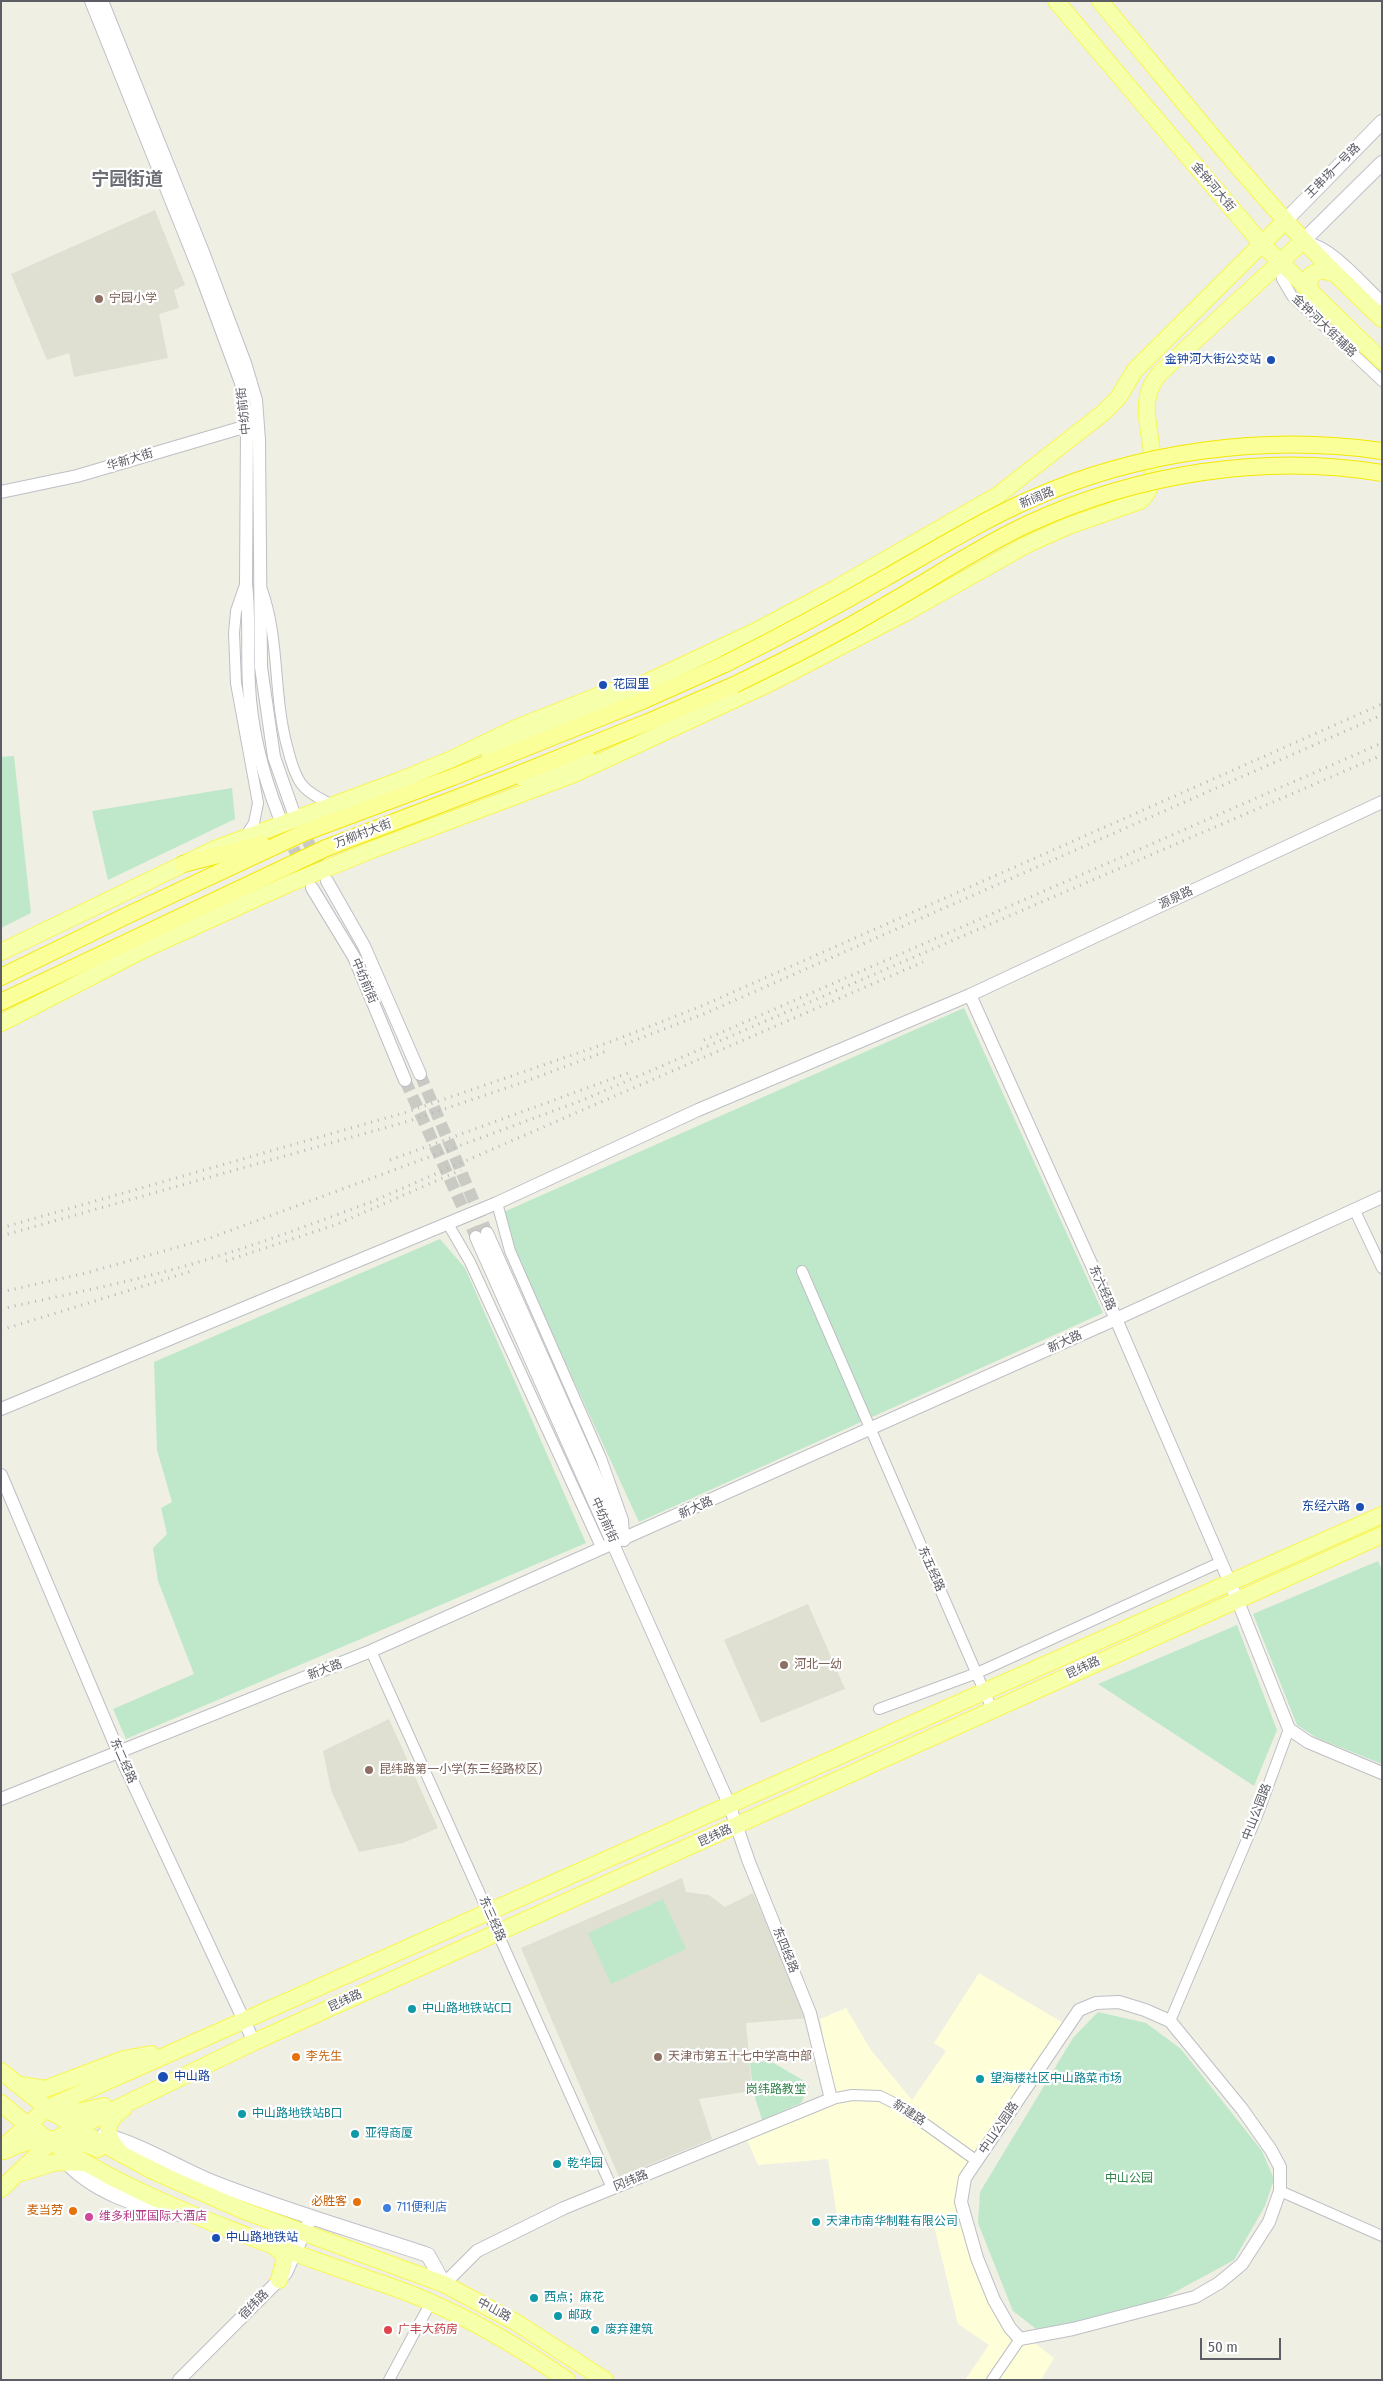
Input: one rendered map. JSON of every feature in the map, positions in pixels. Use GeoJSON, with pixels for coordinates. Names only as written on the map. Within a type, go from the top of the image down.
{"type":"FeatureCollection","features":[{"type":"Feature","properties":{"kind":"highway","name":"新阔路"},"geometry":{"type":"LineString","coordinates":[[725,664],[1009,510],[1031,499],[1100,474],[1159,459],[1221,448],[1285,445],[1352,447],[1382,451]]}},
{"type":"Feature","properties":{"kind":"highway","name":"新阔路"},"geometry":{"type":"LineString","coordinates":[[734,684],[838,632],[1003,537],[1082,502],[1140,484],[1200,472],[1315,466],[1382,473]]}},
{"type":"Feature","properties":{"kind":"highway","name":"万柳村大街"},"geometry":{"type":"LineString","coordinates":[[1,977],[128,914],[303,833],[453,777],[642,701],[725,664]]}},
{"type":"Feature","properties":{"kind":"highway","name":"万柳村大街"},"geometry":{"type":"LineString","coordinates":[[1,1002],[308,856],[648,722],[734,684]]}},
{"type":"Feature","properties":{"kind":"highway"},"geometry":{"type":"LineString","coordinates":[[183,864],[303,833]]}},
{"type":"Feature","properties":{"kind":"main road","name":"金钟河大街"},"geometry":{"type":"LineString","coordinates":[[1056,1],[1262,244],[1311,294],[1382,361]]}},
{"type":"Feature","properties":{"kind":"main road"},"geometry":{"type":"LineString","coordinates":[[1100,1],[1285,221],[1333,273],[1382,319]]}},
{"type":"Feature","properties":{"kind":"main road","name":"王串场一号路"},"geometry":{"type":"LineString","coordinates":[[1285,221],[1382,122]]}},
{"type":"Feature","properties":{"kind":"main road"},"geometry":{"type":"LineString","coordinates":[[1,1023],[148,948],[327,868],[574,774],[774,681],[905,613],[1026,545],[1068,526],[1140,501],[1148,494],[1152,482],[1147,410],[1151,385],[1160,373],[1303,241],[1382,163]]}},
{"type":"Feature","properties":{"kind":"main road"},"geometry":{"type":"LineString","coordinates":[[453,777],[510,745],[593,709],[754,632],[835,589],[998,496],[1103,413],[1118,398],[1135,370],[1285,221]]}},
{"type":"Feature","properties":{"kind":"main road"},"geometry":{"type":"LineString","coordinates":[[1311,294],[1309,282],[1311,275],[1321,270],[1333,273]]}},
{"type":"Feature","properties":{"kind":"main road"},"geometry":{"type":"LineString","coordinates":[[1,952],[215,849],[334,806],[452,760],[516,728],[570,705],[602,693],[647,682]]}},
{"type":"Feature","properties":{"kind":"main road"},"geometry":{"type":"LineString","coordinates":[[504,780],[532,777],[645,740]]}},
{"type":"Feature","properties":{"kind":"main road"},"geometry":{"type":"LineString","coordinates":[[200,924],[308,856]]}},
{"type":"Feature","properties":{"kind":"main road","name":"昆纬路"},"geometry":{"type":"LineString","coordinates":[[1,2151],[26,2125],[46,2112],[174,2052],[1382,1515]]}},
{"type":"Feature","properties":{"kind":"main road","name":"昆纬路"},"geometry":{"type":"LineString","coordinates":[[51,2140],[254,2042],[1382,1535]]}},
{"type":"Feature","properties":{"kind":"main road"},"geometry":{"type":"LineString","coordinates":[[15,2082],[25,2087],[45,2089],[124,2059],[174,2052]]}},
{"type":"Feature","properties":{"kind":"main road","name":"中山路"},"geometry":{"type":"LineString","coordinates":[[1,2071],[46,2112],[134,2161],[242,2210],[444,2284],[517,2322],[605,2380]]}},
{"type":"Feature","properties":{"kind":"main road"},"geometry":{"type":"LineString","coordinates":[[1,2099],[23,2110],[82,2112],[136,2099]]}},
{"type":"Feature","properties":{"kind":"main road"},"geometry":{"type":"LineString","coordinates":[[134,2161],[120,2151],[108,2136],[109,2123],[113,2117],[136,2099]]}},
{"type":"Feature","properties":{"kind":"main road","name":"中山路"},"geometry":{"type":"LineString","coordinates":[[1,2103],[26,2125],[90,2164],[194,2216],[431,2302],[498,2334],[567,2380]]}},
{"type":"Feature","properties":{"kind":"main road"},"geometry":{"type":"LineString","coordinates":[[76,2128],[108,2136],[139,2148],[212,2182],[310,2218],[428,2255],[444,2284]]}},
{"type":"Feature","properties":{"kind":"main road"},"geometry":{"type":"LineString","coordinates":[[1,2151],[18,2144],[51,2140],[90,2146],[134,2161]]}},
{"type":"Feature","properties":{"kind":"main road"},"geometry":{"type":"LineString","coordinates":[[51,2140],[66,2162],[81,2176],[124,2199],[163,2211],[194,2216]]}},
{"type":"Feature","properties":{"kind":"main road"},"geometry":{"type":"LineString","coordinates":[[1,2189],[51,2140]]}},
{"type":"Feature","properties":{"kind":"main road"},"geometry":{"type":"LineString","coordinates":[[14,2177],[45,2164],[66,2162],[90,2164]]}},
{"type":"Feature","properties":{"kind":"main road"},"geometry":{"type":"LineString","coordinates":[[273,2245],[282,2253],[285,2259],[279,2280]]}},
{"type":"Feature","properties":{"kind":"street","name":"中纺前街"},"geometry":{"type":"LineString","coordinates":[[91,1],[234,361],[253,424],[246,584],[249,685],[252,715],[265,774],[279,816]]}},
{"type":"Feature","properties":{"kind":"street"},"geometry":{"type":"LineString","coordinates":[[102,1],[245,363],[256,400],[253,424],[260,586],[261,667],[264,702],[274,757],[293,811]]}},
{"type":"Feature","properties":{"kind":"street"},"geometry":{"type":"LineString","coordinates":[[1303,241],[1318,244],[1382,301]]}},
{"type":"Feature","properties":{"kind":"street","name":"金钟河大街辅路"},"geometry":{"type":"LineString","coordinates":[[1279,262],[1282,279],[1292,296],[1382,381]]}},
{"type":"Feature","properties":{"kind":"street","name":"华新大街"},"geometry":{"type":"LineString","coordinates":[[1,492],[77,476],[253,424]]}},
{"type":"Feature","properties":{"kind":"street"},"geometry":{"type":"LineString","coordinates":[[244,839],[254,823],[258,803],[236,683],[234,633],[236,611],[246,584]]}},
{"type":"Feature","properties":{"kind":"street"},"geometry":{"type":"LineString","coordinates":[[260,586],[273,628],[277,688],[285,738],[292,766],[300,783],[334,806]]}},
{"type":"Feature","properties":{"kind":"street","name":"源泉路"},"geometry":{"type":"LineString","coordinates":[[1,1409],[497,1203],[698,1110],[970,995],[1382,802]]}},
{"type":"Feature","properties":{"kind":"street"},"geometry":{"type":"LineString","coordinates":[[327,881],[364,946],[420,1074]]}},
{"type":"Feature","properties":{"kind":"street","name":"中纺前街"},"geometry":{"type":"LineString","coordinates":[[312,888],[354,957],[405,1080]]}},
{"type":"Feature","properties":{"kind":"street","name":"东六经路"},"geometry":{"type":"LineString","coordinates":[[970,995],[1116,1319],[1237,1600],[1289,1729]]}},
{"type":"Feature","properties":{"kind":"street","name":"新大路"},"geometry":{"type":"LineString","coordinates":[[1,1799],[372,1651],[620,1542],[1116,1319],[1382,1196]]}},
{"type":"Feature","properties":{"kind":"street"},"geometry":{"type":"LineString","coordinates":[[497,1203],[510,1251],[600,1458],[623,1520],[620,1542]]}},
{"type":"Feature","properties":{"kind":"street"},"geometry":{"type":"LineString","coordinates":[[1354,1209],[1382,1268]]}},
{"type":"Feature","properties":{"kind":"street"},"geometry":{"type":"LineString","coordinates":[[448,1224],[470,1262],[602,1549]]}},
{"type":"Feature","properties":{"kind":"street","name":"中纺前街"},"geometry":{"type":"LineString","coordinates":[[482,1235],[620,1542],[729,1804]]}},
{"type":"Feature","properties":{"kind":"street","name":"东五经路"},"geometry":{"type":"LineString","coordinates":[[802,1271],[992,1709]]}},
{"type":"Feature","properties":{"kind":"street","name":"东二经路"},"geometry":{"type":"LineString","coordinates":[[1,1476],[118,1751],[254,2042]]}},
{"type":"Feature","properties":{"kind":"street"},"geometry":{"type":"LineString","coordinates":[[879,1709],[977,1673],[1220,1562]]}},
{"type":"Feature","properties":{"kind":"street","name":"东三经路"},"geometry":{"type":"LineString","coordinates":[[372,1651],[612,2188]]}},
{"type":"Feature","properties":{"kind":"street"},"geometry":{"type":"LineString","coordinates":[[1289,1729],[1308,1742],[1382,1773]]}},
{"type":"Feature","properties":{"kind":"street","name":"中山公园路"},"geometry":{"type":"LineString","coordinates":[[1020,2339],[1010,2328],[994,2300],[977,2258],[961,2202],[965,2178],[1079,2010],[1096,2003],[1119,2002],[1145,2010],[1170,2022],[1257,1816],[1289,1729]]}},
{"type":"Feature","properties":{"kind":"street","name":"东四经路"},"geometry":{"type":"LineString","coordinates":[[729,1804],[749,1862],[810,2012],[831,2099]]}},
{"type":"Feature","properties":{"kind":"street"},"geometry":{"type":"LineString","coordinates":[[992,2380],[1020,2339],[1073,2329],[1195,2297],[1218,2283],[1242,2264],[1269,2222],[1280,2191],[1280,2167],[1272,2150],[1242,2109],[1170,2022]]}},
{"type":"Feature","properties":{"kind":"street","name":"新建路"},"geometry":{"type":"LineString","coordinates":[[831,2099],[852,2095],[880,2096],[900,2106],[977,2162]]}},
{"type":"Feature","properties":{"kind":"street","name":"冈纬路"},"geometry":{"type":"LineString","coordinates":[[444,2284],[477,2251],[564,2208],[831,2099]]}},
{"type":"Feature","properties":{"kind":"street"},"geometry":{"type":"LineString","coordinates":[[1280,2191],[1382,2236]]}},
{"type":"Feature","properties":{"kind":"street","name":"宿纬路"},"geometry":{"type":"LineString","coordinates":[[179,2380],[279,2280],[290,2266],[310,2218]]}},
{"type":"Feature","properties":{"kind":"street"},"geometry":{"type":"LineString","coordinates":[[389,2380],[431,2302]]}},
{"type":"Feature","properties":{"kind":"shaded area","name":"宁园小学"},"geometry":{"type":"Polygon","coordinates":[[[155,210],[185,285],[174,290],[179,308],[159,314],[168,358],[74,377],[69,353],[47,360],[11,274],[155,210]]]}},
{"type":"Feature","properties":{"kind":"shaded area","name":"河北一幼"},"geometry":{"type":"Polygon","coordinates":[[[808,1604],[845,1689],[761,1723],[724,1640],[808,1604]]]}},
{"type":"Feature","properties":{"kind":"shaded area","name":"昆纬路第一小学(东三经路校区)"},"geometry":{"type":"Polygon","coordinates":[[[389,1719],[438,1828],[403,1843],[359,1852],[331,1790],[323,1751],[389,1719]]]}},
{"type":"Feature","properties":{"kind":"shaded area","name":"天津市第五十七中学高中部"},"geometry":{"type":"Polygon","coordinates":[[[682,1878],[686,1892],[709,1895],[725,1907],[753,1893],[810,2018],[746,2023],[752,2091],[699,2099],[712,2139],[619,2177],[521,1948],[682,1878]]]}},
{"type":"Feature","properties":{"kind":"shaded area"},"geometry":{"type":"Polygon","coordinates":[[[979,1973],[1070,2027],[969,2183],[967,2202],[986,2269],[1014,2324],[1023,2334],[1054,2358],[1041,2380],[965,2380],[989,2345],[958,2324],[933,2222],[839,2229],[828,2159],[758,2165],[743,2131],[833,2092],[820,2019],[846,2008],[871,2050],[912,2100],[946,2051],[934,2043],[979,1973]]]}},
{"type":"Feature","properties":{"kind":"green space"},"geometry":{"type":"Polygon","coordinates":[[[14,756],[31,913],[1,928],[1,757],[14,756]]]}},
{"type":"Feature","properties":{"kind":"green space"},"geometry":{"type":"Polygon","coordinates":[[[232,788],[235,819],[108,880],[92,811],[232,788]]]}},
{"type":"Feature","properties":{"kind":"green space"},"geometry":{"type":"Polygon","coordinates":[[[964,1008],[1103,1313],[639,1522],[497,1215],[964,1008]]]}},
{"type":"Feature","properties":{"kind":"green space"},"geometry":{"type":"Polygon","coordinates":[[[440,1239],[465,1268],[586,1543],[126,1739],[113,1709],[194,1674],[158,1581],[153,1548],[167,1534],[161,1508],[172,1502],[157,1450],[154,1362],[440,1239]]]}},
{"type":"Feature","properties":{"kind":"green space"},"geometry":{"type":"Polygon","coordinates":[[[1378,1561],[1382,1570],[1382,1764],[1317,1738],[1297,1725],[1253,1614],[1378,1561]]]}},
{"type":"Feature","properties":{"kind":"green space"},"geometry":{"type":"Polygon","coordinates":[[[1237,1625],[1277,1730],[1254,1786],[1098,1684],[1237,1625]]]}},
{"type":"Feature","properties":{"kind":"green space"},"geometry":{"type":"Polygon","coordinates":[[[663,1899],[686,1949],[611,1984],[588,1933],[663,1899]]]}},
{"type":"Feature","properties":{"kind":"green space","name":"中山公园"},"geometry":{"type":"Polygon","coordinates":[[[1098,2012],[1146,2023],[1181,2049],[1262,2151],[1274,2179],[1265,2206],[1234,2260],[1162,2299],[1040,2332],[1013,2311],[978,2223],[980,2192],[1073,2038],[1098,2012]]]}},
{"type":"Feature","properties":{"kind":"green space","name":"岗纬路教堂"},"geometry":{"type":"Polygon","coordinates":[[[770,2061],[806,2082],[809,2087],[801,2103],[762,2120],[753,2091],[750,2063],[770,2061]]]}},
{"type":"Feature","properties":{"kind":"tunnel"},"geometry":{"type":"LineString","coordinates":[[300,825],[325,877]]}},
{"type":"Feature","properties":{"kind":"tunnel"},"geometry":{"type":"LineString","coordinates":[[286,832],[310,884]]}},
{"type":"Feature","properties":{"kind":"tunnel"},"geometry":{"type":"LineString","coordinates":[[420,1074],[487,1233]]}},
{"type":"Feature","properties":{"kind":"tunnel"},"geometry":{"type":"LineString","coordinates":[[405,1080],[476,1237]]}},
{"type":"Feature","properties":{"kind":"railway"},"geometry":{"type":"LineString","coordinates":[[1,1228],[407,1112],[610,1042],[704,1005],[1382,704]]}},
{"type":"Feature","properties":{"kind":"railway"},"geometry":{"type":"LineString","coordinates":[[625,1044],[706,1013],[1382,715]]}},
{"type":"Feature","properties":{"kind":"railway"},"geometry":{"type":"LineString","coordinates":[[704,1040],[1382,743]]}},
{"type":"Feature","properties":{"kind":"railway"},"geometry":{"type":"LineString","coordinates":[[1,1292],[86,1273],[210,1238],[583,1100],[1382,755]]}},
{"type":"Feature","properties":{"kind":"railway"},"geometry":{"type":"LineString","coordinates":[[1,1309],[177,1268],[266,1240],[371,1202],[923,962]]}},
{"type":"Feature","properties":{"kind":"railway"},"geometry":{"type":"LineString","coordinates":[[1,1236],[409,1121],[521,1083],[607,1051]]}},
{"type":"Feature","properties":{"kind":"railway"},"geometry":{"type":"LineString","coordinates":[[390,1160],[628,1073]]}},
{"type":"Feature","properties":{"kind":"railway"},"geometry":{"type":"LineString","coordinates":[[226,1261],[335,1225],[461,1170]]}},
{"type":"Feature","properties":{"kind":"railway"},"geometry":{"type":"LineString","coordinates":[[1,1330],[195,1270]]}},
{"type":"Feature","properties":{"kind":"place","name":"宁园小学"},"geometry":{"type":"Point","coordinates":[99,299]}},
{"type":"Feature","properties":{"kind":"place","name":"金钟河大街公交站"},"geometry":{"type":"Point","coordinates":[1271,360]}},
{"type":"Feature","properties":{"kind":"place","name":"花园里"},"geometry":{"type":"Point","coordinates":[603,685]}},
{"type":"Feature","properties":{"kind":"place","name":"东经六路"},"geometry":{"type":"Point","coordinates":[1360,1507]}},
{"type":"Feature","properties":{"kind":"place","name":"河北一幼"},"geometry":{"type":"Point","coordinates":[784,1665]}},
{"type":"Feature","properties":{"kind":"place","name":"昆纬路第一小学(东三经路校区)"},"geometry":{"type":"Point","coordinates":[369,1770]}},
{"type":"Feature","properties":{"kind":"place","name":"中山路地铁站C口"},"geometry":{"type":"Point","coordinates":[412,2009]}},
{"type":"Feature","properties":{"kind":"place","name":"李先生"},"geometry":{"type":"Point","coordinates":[296,2057]}},
{"type":"Feature","properties":{"kind":"place","name":"天津市第五十七中学高中部"},"geometry":{"type":"Point","coordinates":[658,2057]}},
{"type":"Feature","properties":{"kind":"place","name":"中山路"},"geometry":{"type":"Point","coordinates":[163,2077]}},
{"type":"Feature","properties":{"kind":"place","name":"望海楼社区中山路菜市场"},"geometry":{"type":"Point","coordinates":[980,2079]}},
{"type":"Feature","properties":{"kind":"place","name":"中山路地铁站B口"},"geometry":{"type":"Point","coordinates":[242,2114]}},
{"type":"Feature","properties":{"kind":"place","name":"亚得商厦"},"geometry":{"type":"Point","coordinates":[355,2134]}},
{"type":"Feature","properties":{"kind":"place","name":"乾华园"},"geometry":{"type":"Point","coordinates":[557,2164]}},
{"type":"Feature","properties":{"kind":"place","name":"必胜客"},"geometry":{"type":"Point","coordinates":[357,2202]}},
{"type":"Feature","properties":{"kind":"place","name":"711便利店"},"geometry":{"type":"Point","coordinates":[387,2208]}},
{"type":"Feature","properties":{"kind":"place","name":"麦当劳"},"geometry":{"type":"Point","coordinates":[73,2211]}},
{"type":"Feature","properties":{"kind":"place","name":"维多利亚国际大酒店"},"geometry":{"type":"Point","coordinates":[89,2217]}},
{"type":"Feature","properties":{"kind":"place","name":"天津市南华制鞋有限公司"},"geometry":{"type":"Point","coordinates":[816,2222]}},
{"type":"Feature","properties":{"kind":"place","name":"中山路地铁站"},"geometry":{"type":"Point","coordinates":[216,2238]}},
{"type":"Feature","properties":{"kind":"place","name":"西点；麻花"},"geometry":{"type":"Point","coordinates":[534,2298]}},
{"type":"Feature","properties":{"kind":"place","name":"邮政"},"geometry":{"type":"Point","coordinates":[558,2316]}},
{"type":"Feature","properties":{"kind":"place","name":"广丰大药房"},"geometry":{"type":"Point","coordinates":[388,2330]}},
{"type":"Feature","properties":{"kind":"place","name":"废弃建筑"},"geometry":{"type":"Point","coordinates":[595,2330]}},
{"type":"Feature","properties":{"kind":"district","name":"宁园街道"},"geometry":{"type":"Point","coordinates":[127,180]}}]}
